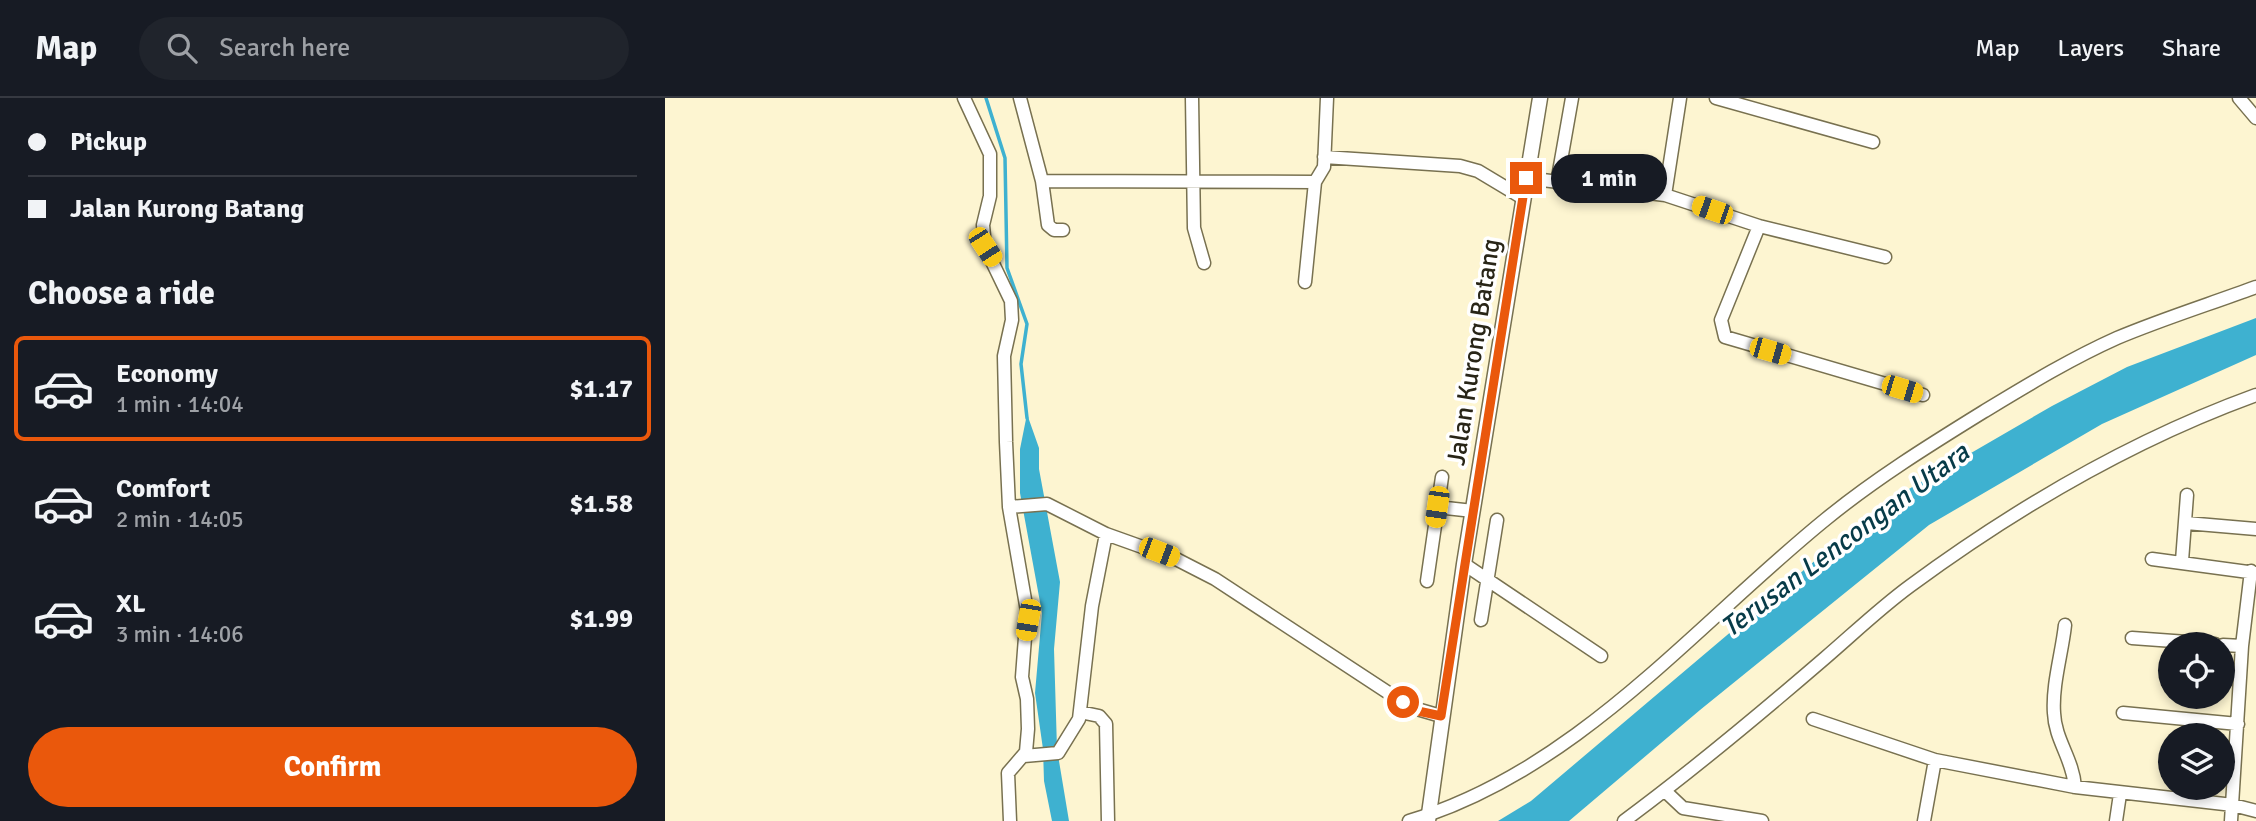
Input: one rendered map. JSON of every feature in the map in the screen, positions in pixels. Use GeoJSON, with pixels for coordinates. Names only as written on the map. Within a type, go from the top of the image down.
{"type":"FeatureCollection","features":[{"type":"Feature","properties":{"kind":"street"},"geometry":{"type":"LineString","coordinates":[[964,98],[990,154],[990,196],[983,225],[985,247],[1011,301],[1012,320],[1003,356],[1014,508],[1027,611],[1022,650],[1028,716],[1024,756]]}},
{"type":"Feature","properties":{"kind":"street"},"geometry":{"type":"LineString","coordinates":[[1020,98],[1042,181],[1048,225],[1053,230],[1063,230]]}},
{"type":"Feature","properties":{"kind":"street"},"geometry":{"type":"LineString","coordinates":[[1192,98],[1194,228],[1204,263]]}},
{"type":"Feature","properties":{"kind":"street"},"geometry":{"type":"LineString","coordinates":[[1305,282],[1315,181],[1324,167],[1327,98]]}},
{"type":"Feature","properties":{"kind":"street","name":"Jalan Kurong Batang"},"geometry":{"type":"LineString","coordinates":[[1428,818],[1464,564],[1541,98]]}},
{"type":"Feature","properties":{"kind":"street"},"geometry":{"type":"LineString","coordinates":[[1557,183],[1572,98]]}},
{"type":"Feature","properties":{"kind":"street"},"geometry":{"type":"LineString","coordinates":[[1665,195],[1680,98]]}},
{"type":"Feature","properties":{"kind":"street"},"geometry":{"type":"LineString","coordinates":[[1716,98],[1873,142]]}},
{"type":"Feature","properties":{"kind":"street"},"geometry":{"type":"LineString","coordinates":[[2239,98],[2256,118]]}},
{"type":"Feature","properties":{"kind":"street"},"geometry":{"type":"LineString","coordinates":[[1324,158],[1460,166],[1478,171],[1523,198]]}},
{"type":"Feature","properties":{"kind":"street"},"geometry":{"type":"LineString","coordinates":[[1526,178],[1665,195],[1759,226],[1885,257]]}},
{"type":"Feature","properties":{"kind":"street"},"geometry":{"type":"LineString","coordinates":[[1042,181],[1315,181]]}},
{"type":"Feature","properties":{"kind":"street"},"geometry":{"type":"LineString","coordinates":[[1759,226],[1720,320],[1725,337],[1923,395]]}},
{"type":"Feature","properties":{"kind":"street"},"geometry":{"type":"LineString","coordinates":[[1409,821],[1428,818],[1483,792],[1606,711],[1686,645],[1823,521],[1890,469],[2036,380],[2116,339],[2256,287]]}},
{"type":"Feature","properties":{"kind":"street"},"geometry":{"type":"LineString","coordinates":[[1624,821],[1665,791],[1908,587],[2015,514],[2088,470],[2183,423],[2256,395]]}},
{"type":"Feature","properties":{"kind":"street"},"geometry":{"type":"LineString","coordinates":[[1427,580],[1442,477]]}},
{"type":"Feature","properties":{"kind":"street"},"geometry":{"type":"LineString","coordinates":[[2182,562],[2187,495]]}},
{"type":"Feature","properties":{"kind":"street"},"geometry":{"type":"LineString","coordinates":[[1014,508],[1047,505],[1105,534],[1176,559],[1215,579],[1410,707],[1441,716]]}},
{"type":"Feature","properties":{"kind":"street"},"geometry":{"type":"LineString","coordinates":[[1437,507],[1473,511]]}},
{"type":"Feature","properties":{"kind":"street"},"geometry":{"type":"LineString","coordinates":[[1481,620],[1497,520]]}},
{"type":"Feature","properties":{"kind":"street"},"geometry":{"type":"LineString","coordinates":[[2186,523],[2256,529]]}},
{"type":"Feature","properties":{"kind":"street"},"geometry":{"type":"LineString","coordinates":[[1010,821],[1008,773],[1012,765],[1024,756],[1058,753],[1075,730],[1080,712],[1092,606],[1105,534]]}},
{"type":"Feature","properties":{"kind":"street"},"geometry":{"type":"LineString","coordinates":[[2152,559],[2254,572],[2242,646],[2231,821]]}},
{"type":"Feature","properties":{"kind":"street"},"geometry":{"type":"LineString","coordinates":[[1464,564],[1601,656]]}},
{"type":"Feature","properties":{"kind":"street"},"geometry":{"type":"LineString","coordinates":[[2065,625],[2054,713],[2057,732],[2074,768],[2075,787]]}},
{"type":"Feature","properties":{"kind":"street"},"geometry":{"type":"LineString","coordinates":[[2132,638],[2158,640]]}},
{"type":"Feature","properties":{"kind":"street"},"geometry":{"type":"LineString","coordinates":[[2235,646],[2242,646]]}},
{"type":"Feature","properties":{"kind":"street"},"geometry":{"type":"LineString","coordinates":[[1080,712],[1099,716],[1106,724],[1108,821]]}},
{"type":"Feature","properties":{"kind":"street"},"geometry":{"type":"LineString","coordinates":[[2123,713],[2238,724]]}},
{"type":"Feature","properties":{"kind":"street"},"geometry":{"type":"LineString","coordinates":[[1814,719],[1935,760],[2075,787],[2233,805],[2256,811]]}},
{"type":"Feature","properties":{"kind":"street"},"geometry":{"type":"LineString","coordinates":[[1924,821],[1935,760]]}},
{"type":"Feature","properties":{"kind":"street"},"geometry":{"type":"LineString","coordinates":[[1665,791],[1683,808],[1762,821]]}},
{"type":"Feature","properties":{"kind":"street"},"geometry":{"type":"LineString","coordinates":[[2116,821],[2120,794]]}},
{"type":"Feature","properties":{"kind":"water","name":"Terusan Lencongan Utara"},"geometry":{"type":"Polygon","coordinates":[[[2256,318],[2256,355],[2102,424],[1929,525],[1700,710],[1569,821],[1498,821],[1531,801],[1824,553],[1902,493],[2052,406],[2127,367],[2256,318]]]}},
{"type":"Feature","properties":{"kind":"water"},"geometry":{"type":"Polygon","coordinates":[[[1027,414],[1039,448],[1039,469],[1060,582],[1054,649],[1057,749],[1069,821],[1052,821],[1044,781],[1043,749],[1035,693],[1042,613],[1020,493],[1020,449],[1027,414]]]}},
{"type":"Feature","properties":{"kind":"waterway"},"geometry":{"type":"LineString","coordinates":[[986,98],[1005,158],[1007,268],[1027,324],[1021,364],[1027,418]]}},
{"type":"Feature","properties":{"kind":"route"},"geometry":{"type":"LineString","coordinates":[[1403,702],[1418,711],[1441,716],[1510,297],[1526,178]]}}]}
